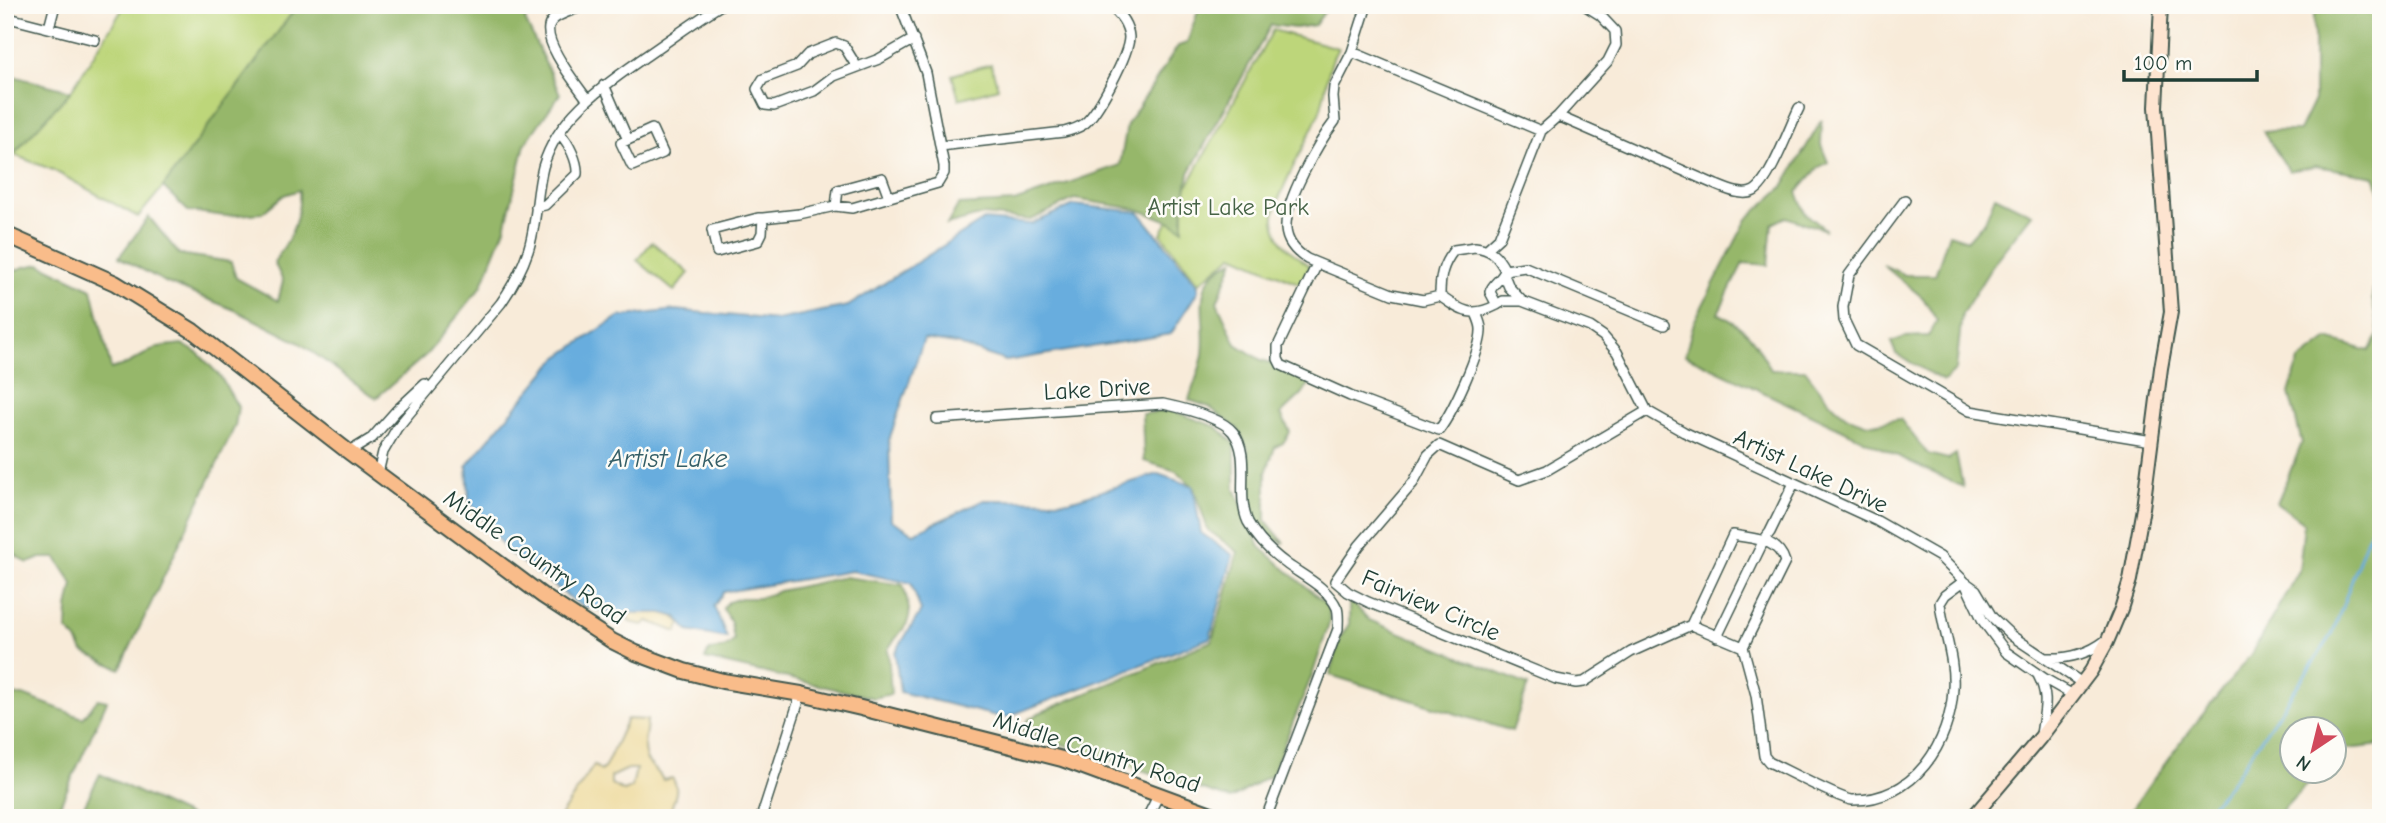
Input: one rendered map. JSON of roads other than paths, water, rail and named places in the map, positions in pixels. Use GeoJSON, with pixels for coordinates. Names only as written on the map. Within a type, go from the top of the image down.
{"type":"FeatureCollection","features":[{"type":"Feature","properties":{"kind":"main road"},"geometry":{"type":"LineString","coordinates":[[1972,818],[2040,738],[2082,683],[2109,638],[2130,580],[2171,312],[2156,107],[2161,5]]}},
{"type":"Feature","properties":{"kind":"main road","name":"Middle Country Road"},"geometry":{"type":"LineString","coordinates":[[5,234],[115,283],[193,331],[349,452],[543,596],[612,641],[636,653],[684,671],[723,681],[801,694],[1049,756],[1222,818]]}},
{"type":"Feature","properties":{"kind":"street"},"geometry":{"type":"LineString","coordinates":[[49,28],[55,5]]}},
{"type":"Feature","properties":{"kind":"street"},"geometry":{"type":"LineString","coordinates":[[585,5],[557,16],[551,20],[548,27],[556,54],[587,99]]}},
{"type":"Feature","properties":{"kind":"street"},"geometry":{"type":"LineString","coordinates":[[349,452],[372,438],[405,401],[450,362],[472,339],[509,291],[529,249],[543,167],[559,134],[587,99],[721,5]]}},
{"type":"Feature","properties":{"kind":"street"},"geometry":{"type":"LineString","coordinates":[[763,218],[762,233],[758,241],[718,252],[712,230],[763,218],[804,214],[836,206],[852,208],[938,183],[942,178],[944,166],[926,72],[900,5]]}},
{"type":"Feature","properties":{"kind":"street"},"geometry":{"type":"LineString","coordinates":[[940,146],[1064,132],[1082,126],[1094,113],[1128,48],[1127,28],[1122,18],[1109,5]]}},
{"type":"Feature","properties":{"kind":"street"},"geometry":{"type":"LineString","coordinates":[[1367,5],[1352,52],[1334,87],[1335,121],[1319,142],[1289,206],[1287,237],[1296,253],[1392,294],[1423,300],[1440,296],[1461,310],[1476,313],[1503,301],[1522,301],[1590,327],[1603,336],[1617,352],[1647,411]]}},
{"type":"Feature","properties":{"kind":"street"},"geometry":{"type":"LineString","coordinates":[[1488,248],[1499,238],[1541,131],[1608,61],[1616,46],[1615,31],[1600,15],[1584,5]]}},
{"type":"Feature","properties":{"kind":"street"},"geometry":{"type":"LineString","coordinates":[[5,17],[95,40]]}},
{"type":"Feature","properties":{"kind":"street"},"geometry":{"type":"LineString","coordinates":[[857,67],[844,46],[836,43],[808,54],[797,66],[763,79],[757,89],[765,105],[774,106],[814,91],[834,76],[879,59],[914,39]]}},
{"type":"Feature","properties":{"kind":"street"},"geometry":{"type":"LineString","coordinates":[[1352,52],[1541,131]]}},
{"type":"Feature","properties":{"kind":"street"},"geometry":{"type":"LineString","coordinates":[[604,85],[628,139]]}},
{"type":"Feature","properties":{"kind":"street"},"geometry":{"type":"LineString","coordinates":[[1558,116],[1721,188],[1742,194],[1753,191],[1763,182],[1799,108]]}},
{"type":"Feature","properties":{"kind":"street"},"geometry":{"type":"LineString","coordinates":[[653,129],[663,153],[632,166],[621,143],[628,139],[653,129]]}},
{"type":"Feature","properties":{"kind":"street"},"geometry":{"type":"LineString","coordinates":[[536,207],[545,205],[577,174],[578,170],[567,144],[559,134]]}},
{"type":"Feature","properties":{"kind":"street"},"geometry":{"type":"LineString","coordinates":[[836,206],[838,190],[882,178],[889,197]]}},
{"type":"Feature","properties":{"kind":"street"},"geometry":{"type":"LineString","coordinates":[[1905,200],[1849,275],[1843,307],[1844,320],[1856,345],[1970,411],[2152,440]]}},
{"type":"Feature","properties":{"kind":"street"},"geometry":{"type":"LineString","coordinates":[[1440,296],[1445,261],[1454,250],[1475,247],[1488,248],[1494,253],[1513,292],[1522,301]]}},
{"type":"Feature","properties":{"kind":"street"},"geometry":{"type":"LineString","coordinates":[[1317,264],[1278,346],[1278,359],[1282,365],[1350,396],[1439,430],[1447,420],[1473,362],[1481,329],[1476,313]]}},
{"type":"Feature","properties":{"kind":"street"},"geometry":{"type":"LineString","coordinates":[[1497,305],[1490,292],[1492,286],[1504,273],[1525,267],[1664,325]]}},
{"type":"Feature","properties":{"kind":"street"},"geometry":{"type":"LineString","coordinates":[[378,473],[383,452],[393,435],[450,362]]}},
{"type":"Feature","properties":{"kind":"street","name":"Lake Drive"},"geometry":{"type":"LineString","coordinates":[[937,419],[1163,404],[1198,412],[1231,430],[1241,449],[1241,474],[1247,520],[1276,556],[1314,583],[1331,598],[1338,610],[1338,629],[1266,818]]}},
{"type":"Feature","properties":{"kind":"street","name":"Artist Lake Drive"},"geometry":{"type":"LineString","coordinates":[[1647,411],[1684,432],[1877,521],[1940,557],[1964,581],[1991,635],[2006,652],[2073,695]]}},
{"type":"Feature","properties":{"kind":"street","name":"Fairview Circle"},"geometry":{"type":"LineString","coordinates":[[1647,411],[1547,470],[1519,480],[1439,445],[1428,455],[1413,482],[1359,546],[1335,581],[1348,592],[1368,602],[1545,674],[1576,683],[1594,677],[1631,652],[1691,625]]}},
{"type":"Feature","properties":{"kind":"street"},"geometry":{"type":"LineString","coordinates":[[382,427],[393,435]]}},
{"type":"Feature","properties":{"kind":"street"},"geometry":{"type":"LineString","coordinates":[[1717,637],[1763,540],[1770,532],[1794,483]]}},
{"type":"Feature","properties":{"kind":"street"},"geometry":{"type":"LineString","coordinates":[[1743,647],[1691,625],[1733,536],[1763,540],[1779,550],[1784,562],[1743,647],[1756,695],[1766,760],[1849,800],[1881,795],[1906,783],[1918,773],[1941,743],[1950,718],[1954,688],[1953,667],[1940,603],[1945,595],[1964,581],[1976,590],[1992,617],[2012,636],[2082,683]]}},
{"type":"Feature","properties":{"kind":"street"},"geometry":{"type":"LineString","coordinates":[[2045,658],[2071,657],[2098,646],[2109,638]]}},
{"type":"Feature","properties":{"kind":"street"},"geometry":{"type":"LineString","coordinates":[[2037,673],[2045,688],[2046,706],[2040,738]]}},
{"type":"Feature","properties":{"kind":"street"},"geometry":{"type":"LineString","coordinates":[[761,818],[801,694]]}},
{"type":"Feature","properties":{"kind":"street"},"geometry":{"type":"LineString","coordinates":[[1146,818],[1159,794]]}},
{"type":"Feature","properties":{"kind":"water","name":"Artist Lake"},"geometry":{"type":"Polygon","coordinates":[[[1074,205],[1139,212],[1198,285],[1198,291],[1171,334],[1006,361],[956,344],[924,339],[889,440],[891,520],[914,533],[984,500],[1069,501],[1158,474],[1193,486],[1201,533],[1233,555],[1210,638],[1004,718],[900,692],[895,653],[921,611],[911,583],[852,571],[724,592],[714,606],[727,638],[688,631],[677,617],[662,613],[612,613],[580,605],[507,551],[469,501],[467,465],[557,358],[618,317],[675,310],[777,320],[848,306],[984,220],[1031,224],[1074,205]]]}},
{"type":"Feature","properties":{"kind":"waterway"},"geometry":{"type":"LineString","coordinates":[[2200,818],[2231,783],[2332,635],[2381,500]]}},
{"type":"Feature","properties":{"kind":"park label","name":"Artist Lake Park"},"geometry":{"type":"Point","coordinates":[1228,207]}}]}
